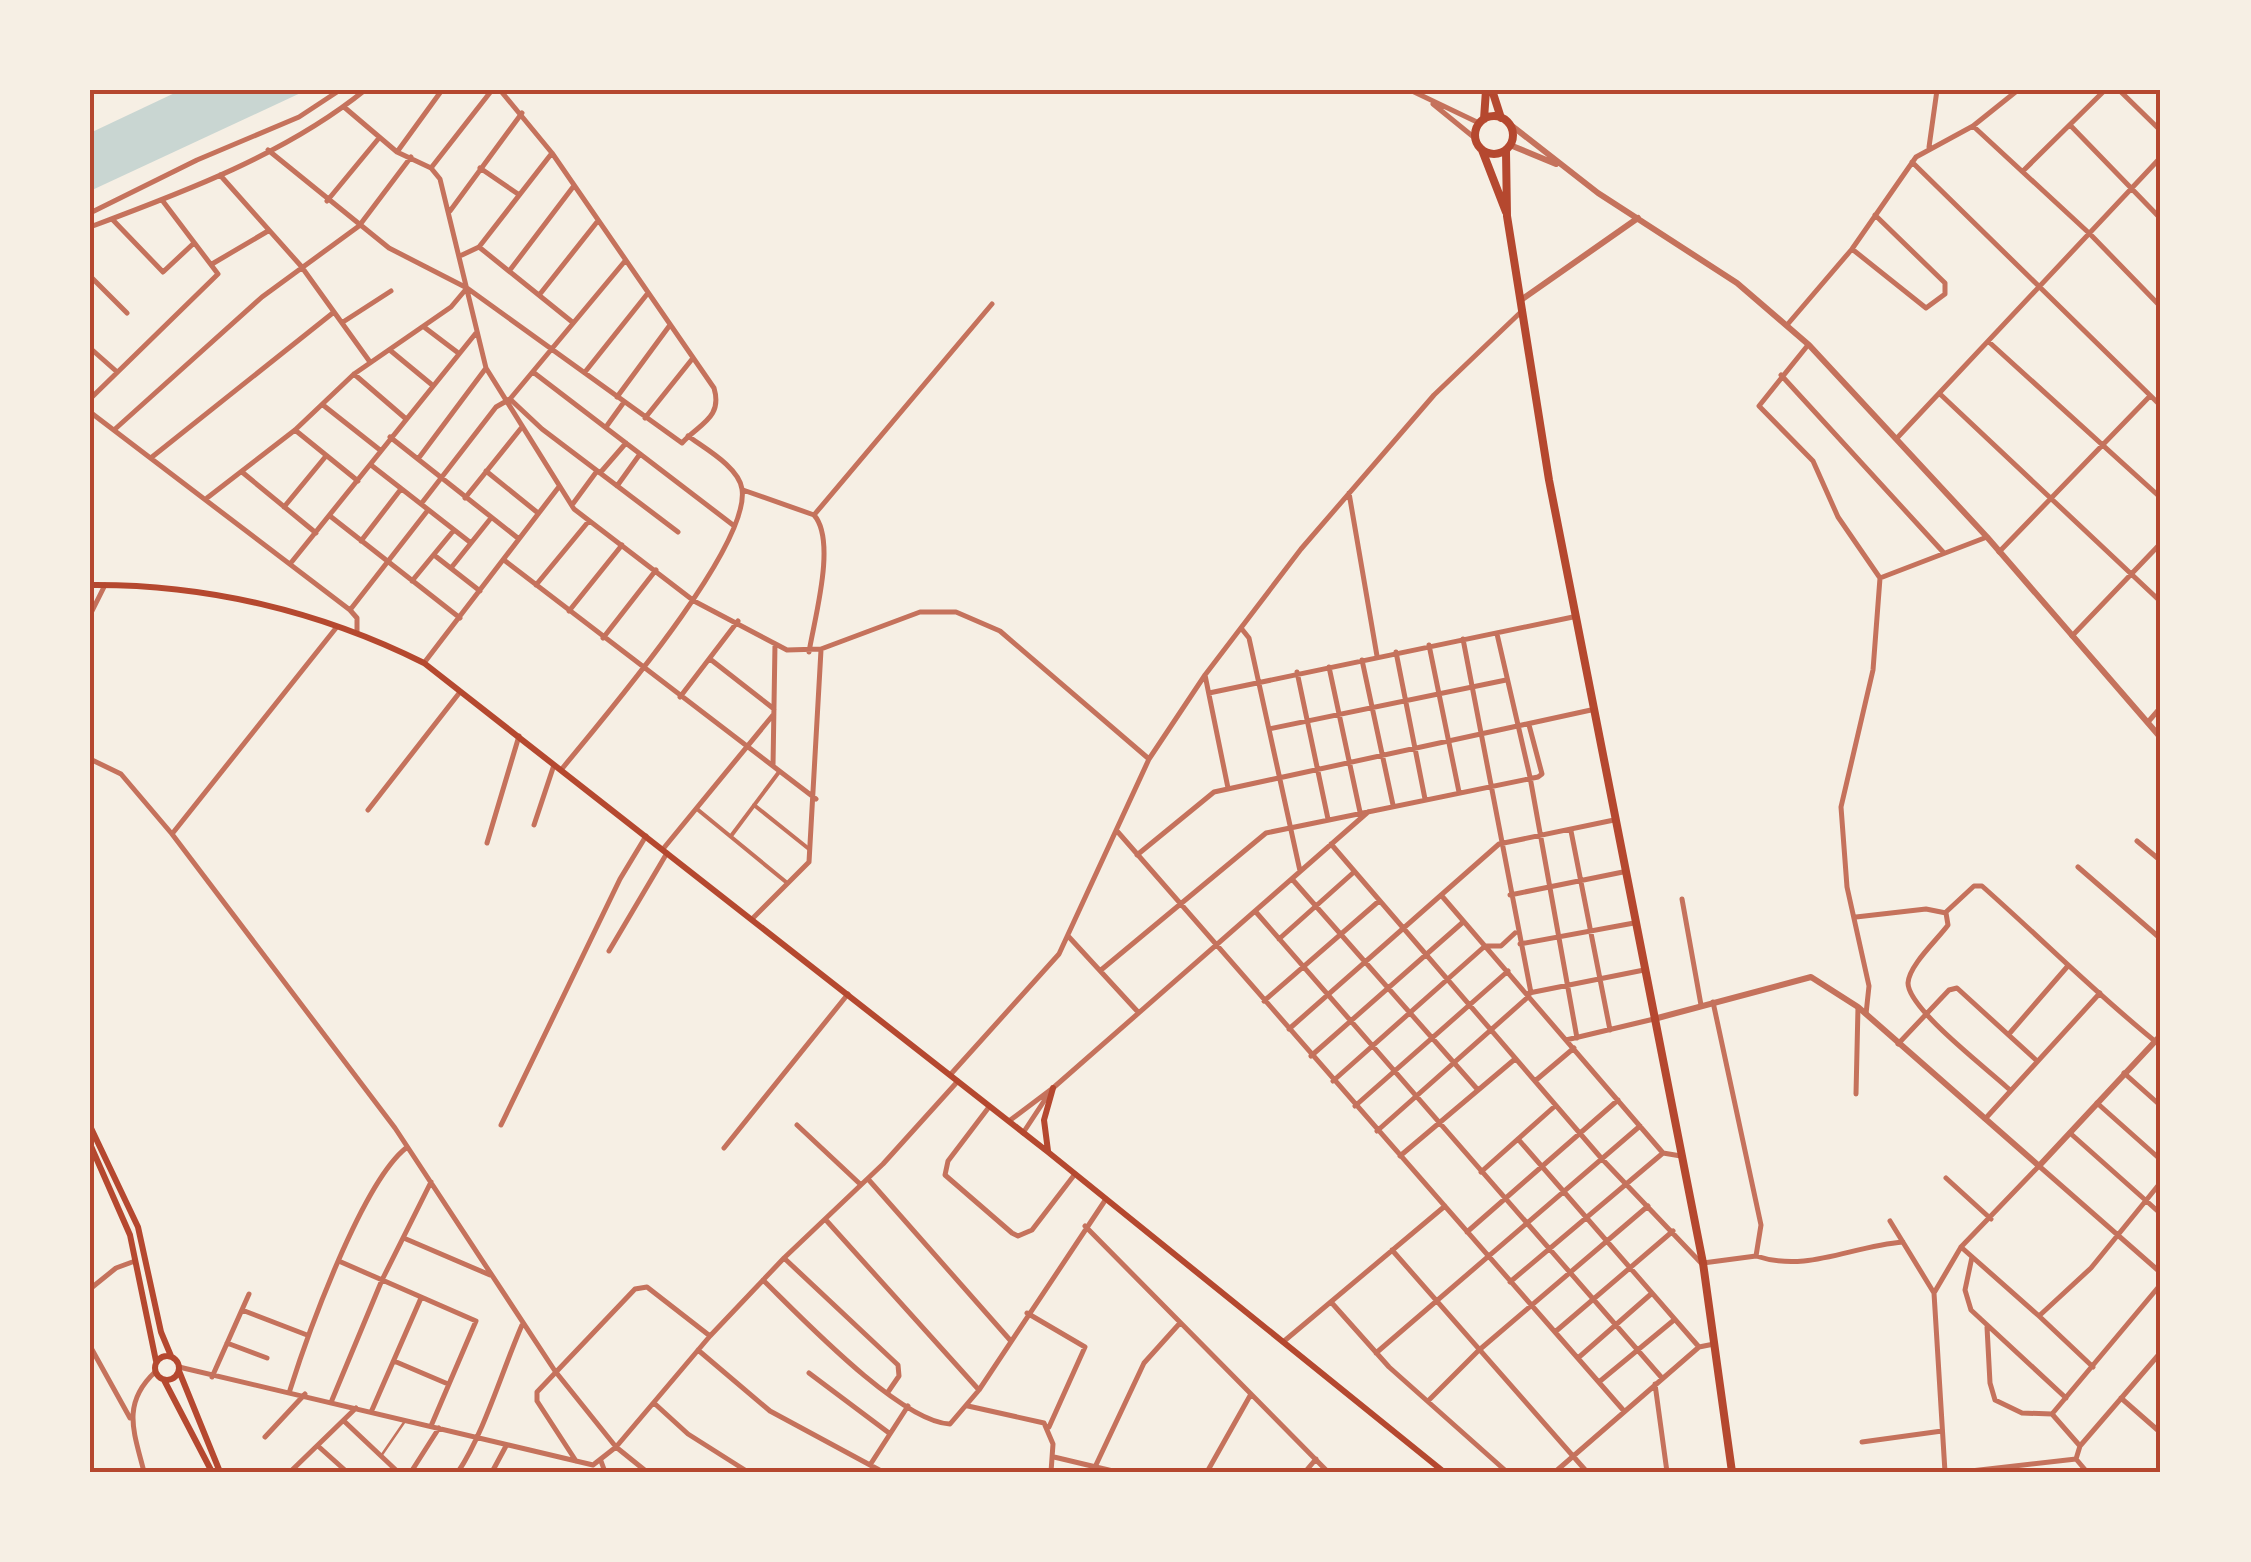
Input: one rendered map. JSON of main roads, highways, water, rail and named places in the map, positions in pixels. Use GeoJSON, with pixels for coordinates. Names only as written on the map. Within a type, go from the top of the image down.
{"type":"FeatureCollection","features":[{"type":"Feature","properties":{"kind":"main road"},"geometry":{"type":"LineString","coordinates":[[1489,90],[1512,132],[1508,148],[1508,216],[1522,306],[1591,710],[1703,1264],[1732,1472]]}},
{"type":"Feature","properties":{"kind":"main road"},"geometry":{"type":"LineString","coordinates":[[1489,90],[1476,139],[1508,216]]}},
{"type":"Feature","properties":{"kind":"main road"},"geometry":{"type":"LineString","coordinates":[[1482,121],[1504,120]]}},
{"type":"Feature","properties":{"kind":"main road"},"geometry":{"type":"LineString","coordinates":[[1482,149],[1492,154],[1508,148]]}},
{"type":"Feature","properties":{"kind":"main road"},"geometry":{"type":"LineString","coordinates":[[90,585],[216,593],[357,635],[424,664],[753,918],[1444,1472]]}},
{"type":"Feature","properties":{"kind":"main road"},"geometry":{"type":"LineString","coordinates":[[1048,1152],[1044,1120],[1053,1088]]}},
{"type":"Feature","properties":{"kind":"main road"},"geometry":{"type":"LineString","coordinates":[[90,1126],[138,1228],[161,1332],[220,1472]]}},
{"type":"Feature","properties":{"kind":"main road"},"geometry":{"type":"LineString","coordinates":[[90,1144],[120,1207],[138,1260],[156,1372],[164,1380],[212,1472]]}},
{"type":"Feature","properties":{"kind":"main road"},"geometry":{"type":"LineString","coordinates":[[156,1361],[172,1356]]}},
{"type":"Feature","properties":{"kind":"main road"},"geometry":{"type":"LineString","coordinates":[[164,1380],[171,1379],[179,1369]]}}]}
